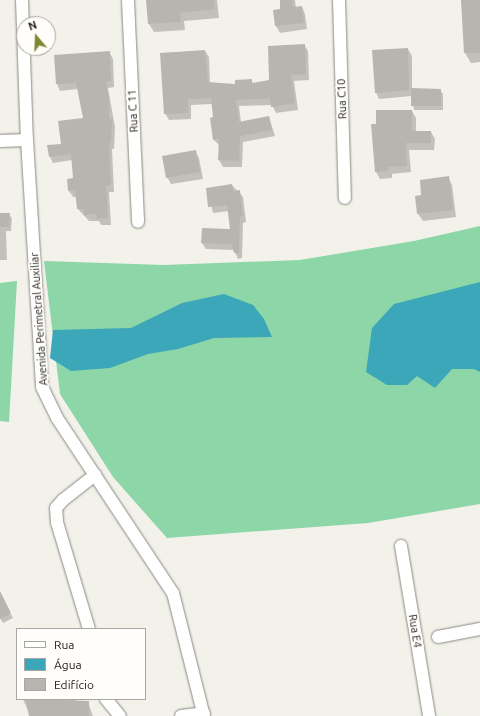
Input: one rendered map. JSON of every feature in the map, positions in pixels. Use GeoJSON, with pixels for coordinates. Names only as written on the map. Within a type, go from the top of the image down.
{"type":"FeatureCollection","features":[{"type":"Feature","properties":{"kind":"street","name":"Avenida Perimetral Auxiliar"},"geometry":{"type":"LineString","coordinates":[[22,0],[26,140],[42,387],[57,418],[173,593],[204,714]]}},
{"type":"Feature","properties":{"kind":"street","name":"Rua C 11"},"geometry":{"type":"LineString","coordinates":[[128,0],[138,222]]}},
{"type":"Feature","properties":{"kind":"street","name":"Rua C10"},"geometry":{"type":"LineString","coordinates":[[339,0],[345,198]]}},
{"type":"Feature","properties":{"kind":"street"},"geometry":{"type":"LineString","coordinates":[[0,141],[26,140]]}},
{"type":"Feature","properties":{"kind":"street"},"geometry":{"type":"LineString","coordinates":[[89,628],[57,522],[56,508],[63,500],[95,475]]}},
{"type":"Feature","properties":{"kind":"street","name":"Rua E4"},"geometry":{"type":"LineString","coordinates":[[401,546],[429,716]]}},
{"type":"Feature","properties":{"kind":"street"},"geometry":{"type":"LineString","coordinates":[[438,637],[480,629]]}},
{"type":"Feature","properties":{"kind":"street"},"geometry":{"type":"LineString","coordinates":[[107,700],[120,716]]}},
{"type":"Feature","properties":{"kind":"street"},"geometry":{"type":"LineString","coordinates":[[181,716],[204,714]]}},
{"type":"Feature","properties":{"kind":"green space"},"geometry":{"type":"Polygon","coordinates":[[[480,226],[480,504],[368,523],[167,538],[113,477],[60,394],[44,261],[164,265],[300,260],[414,241],[480,226]]]}},
{"type":"Feature","properties":{"kind":"green space"},"geometry":{"type":"Polygon","coordinates":[[[17,281],[9,422],[0,421],[0,283],[17,281]]]}},
{"type":"Feature","properties":{"kind":"water"},"geometry":{"type":"Polygon","coordinates":[[[480,282],[480,372],[474,369],[452,369],[435,388],[417,376],[407,385],[387,385],[366,372],[372,328],[394,304],[480,282]]]}},
{"type":"Feature","properties":{"kind":"water"},"geometry":{"type":"Polygon","coordinates":[[[224,294],[253,305],[264,319],[272,337],[214,338],[178,349],[148,354],[110,368],[71,371],[50,358],[53,330],[131,328],[182,303],[224,294]]]}},
{"type":"Feature","properties":{"kind":"building"},"geometry":{"type":"Polygon","coordinates":[[[146,0],[214,0],[215,9],[180,13],[181,22],[148,24],[146,0]]]}},
{"type":"Feature","properties":{"kind":"building"},"geometry":{"type":"Polygon","coordinates":[[[280,0],[292,0],[293,7],[302,6],[304,23],[275,26],[273,10],[280,9],[280,0]]]}},
{"type":"Feature","properties":{"kind":"building"},"geometry":{"type":"Polygon","coordinates":[[[461,0],[480,0],[480,53],[464,53],[461,0]]]}},
{"type":"Feature","properties":{"kind":"building"},"geometry":{"type":"Polygon","coordinates":[[[305,44],[306,74],[291,75],[295,103],[271,107],[270,98],[236,100],[239,122],[269,116],[272,130],[240,136],[239,161],[218,160],[219,139],[213,140],[210,118],[213,117],[211,98],[188,99],[188,113],[164,114],[160,53],[205,50],[208,82],[235,84],[235,80],[252,79],[252,83],[269,80],[268,46],[305,44]]]}},
{"type":"Feature","properties":{"kind":"building"},"geometry":{"type":"Polygon","coordinates":[[[408,48],[409,90],[375,93],[372,50],[408,48]]]}},
{"type":"Feature","properties":{"kind":"building"},"geometry":{"type":"Polygon","coordinates":[[[110,51],[111,81],[106,82],[109,99],[109,119],[112,119],[111,143],[109,143],[111,185],[106,186],[108,218],[97,219],[96,214],[84,215],[84,209],[77,209],[75,190],[68,191],[67,179],[73,178],[71,154],[49,157],[47,145],[61,144],[58,121],[83,118],[76,83],[56,84],[54,56],[110,51]]]}},
{"type":"Feature","properties":{"kind":"building"},"geometry":{"type":"Polygon","coordinates":[[[411,88],[441,89],[441,106],[411,106],[411,88]]]}},
{"type":"Feature","properties":{"kind":"building"},"geometry":{"type":"Polygon","coordinates":[[[376,110],[412,110],[412,131],[431,131],[431,143],[406,143],[407,166],[388,167],[389,171],[375,172],[371,124],[376,124],[376,110]]]}},
{"type":"Feature","properties":{"kind":"building"},"geometry":{"type":"Polygon","coordinates":[[[196,150],[200,172],[166,178],[162,156],[196,150]]]}},
{"type":"Feature","properties":{"kind":"building"},"geometry":{"type":"Polygon","coordinates":[[[449,176],[453,210],[417,214],[415,196],[421,195],[420,180],[449,176]]]}},
{"type":"Feature","properties":{"kind":"building"},"geometry":{"type":"Polygon","coordinates":[[[232,184],[233,191],[240,190],[243,216],[240,217],[239,252],[234,253],[232,244],[201,243],[202,228],[230,229],[227,205],[208,207],[206,188],[232,184]]]}},
{"type":"Feature","properties":{"kind":"building"},"geometry":{"type":"Polygon","coordinates":[[[0,213],[10,213],[9,227],[0,227],[0,213]]]}},
{"type":"Feature","properties":{"kind":"building"},"geometry":{"type":"Polygon","coordinates":[[[0,591],[11,613],[0,619],[0,591]]]}},
{"type":"Feature","properties":{"kind":"building"},"geometry":{"type":"Polygon","coordinates":[[[26,700],[89,701],[89,716],[29,716],[26,700]]]}}]}
